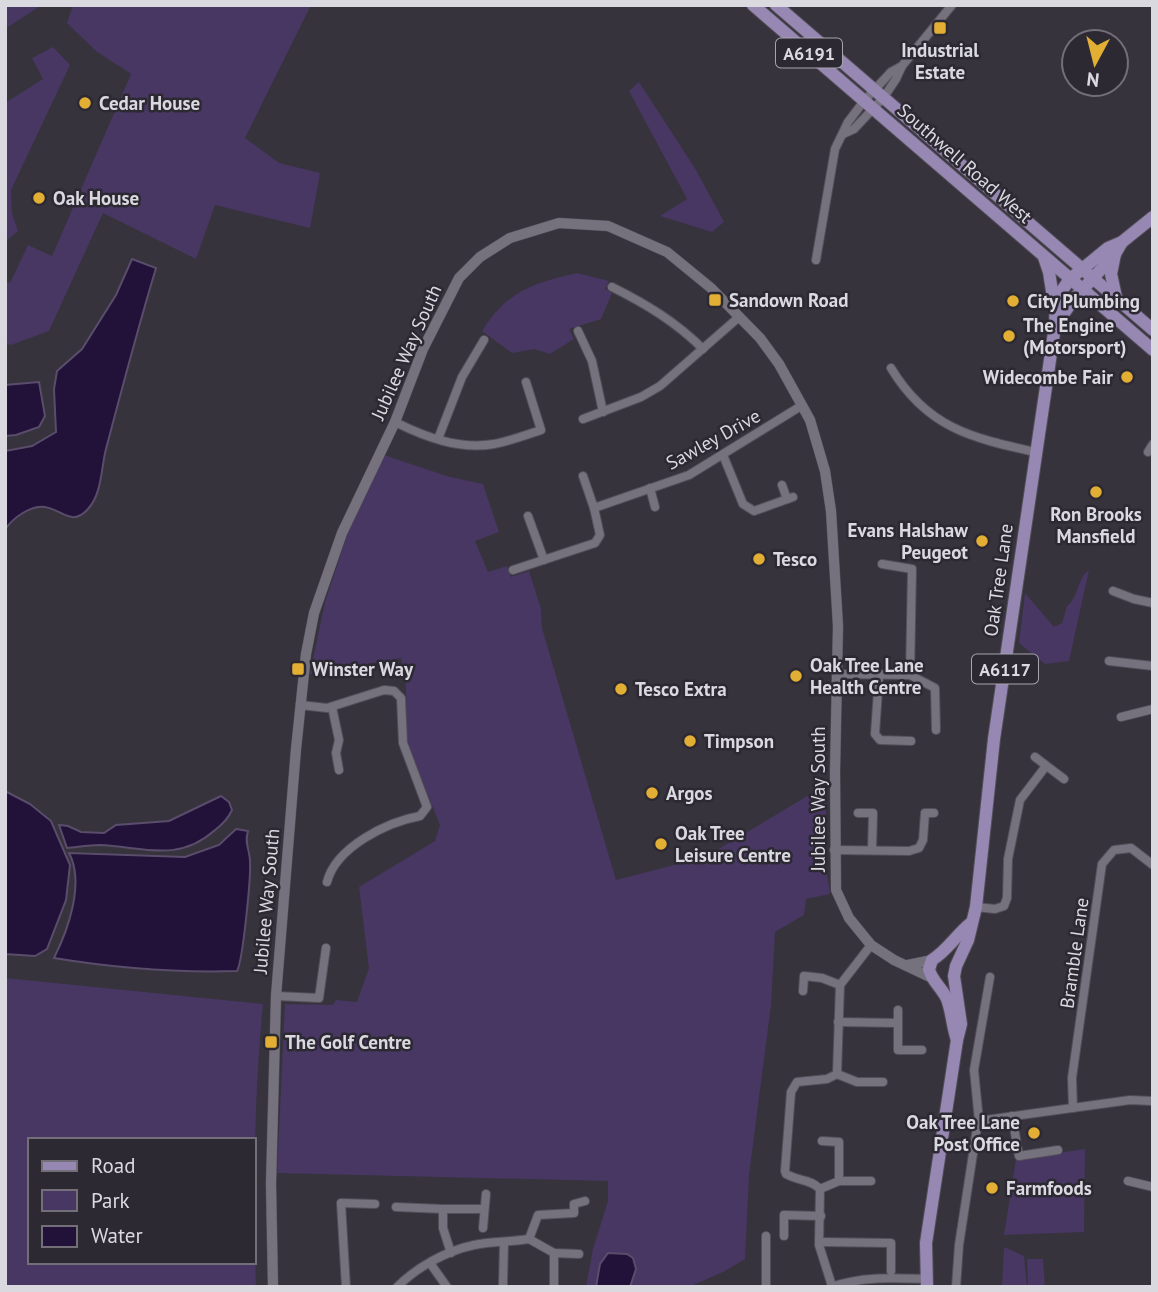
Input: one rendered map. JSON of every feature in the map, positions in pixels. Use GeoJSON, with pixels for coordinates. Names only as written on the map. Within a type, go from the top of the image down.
{"type":"FeatureCollection","features":[{"type":"Feature","properties":{"kind":"main road","name":"Southwell Road West"},"geometry":{"type":"LineString","coordinates":[[753,5],[1044,257],[1076,274]]}},
{"type":"Feature","properties":{"kind":"main road","name":"Southwell Road West"},"geometry":{"type":"LineString","coordinates":[[776,5],[1016,212],[1076,274]]}},
{"type":"Feature","properties":{"kind":"main road","name":"A6117"},"geometry":{"type":"LineString","coordinates":[[1076,274],[1153,217]]}},
{"type":"Feature","properties":{"kind":"main road","name":"A6117"},"geometry":{"type":"LineString","coordinates":[[1087,284],[1115,254],[1122,242]]}},
{"type":"Feature","properties":{"kind":"main road"},"geometry":{"type":"LineString","coordinates":[[1115,254],[1111,274],[1116,298]]}},
{"type":"Feature","properties":{"kind":"main road"},"geometry":{"type":"LineString","coordinates":[[1044,257],[1055,307]]}},
{"type":"Feature","properties":{"kind":"main road"},"geometry":{"type":"LineString","coordinates":[[1076,274],[1153,350]]}},
{"type":"Feature","properties":{"kind":"main road","name":"Oak Tree Lane"},"geometry":{"type":"LineString","coordinates":[[955,971],[968,940],[976,907],[994,739],[1055,326],[1055,307],[1058,294],[1076,274]]}},
{"type":"Feature","properties":{"kind":"main road"},"geometry":{"type":"LineString","coordinates":[[1087,284],[1116,298],[1153,330]]}},
{"type":"Feature","properties":{"kind":"main road","name":"Oak Tree Lane"},"geometry":{"type":"LineString","coordinates":[[1055,326],[1087,284]]}},
{"type":"Feature","properties":{"kind":"main road","name":"Oak Tree Lane"},"geometry":{"type":"LineString","coordinates":[[936,958],[959,932],[971,923]]}},
{"type":"Feature","properties":{"kind":"main road"},"geometry":{"type":"LineString","coordinates":[[927,1283],[926,1243],[961,1024],[955,971],[948,957],[936,958],[929,969],[948,1001],[957,1040]]}},
{"type":"Feature","properties":{"kind":"main road"},"geometry":{"type":"LineString","coordinates":[[934,980],[948,982],[955,971]]}},
{"type":"Feature","properties":{"kind":"street"},"geometry":{"type":"LineString","coordinates":[[816,260],[835,149],[848,122],[869,105],[952,5]]}},
{"type":"Feature","properties":{"kind":"street","name":"Jubilee Way South"},"geometry":{"type":"LineString","coordinates":[[273,1287],[271,1184],[276,996],[300,705],[314,613],[342,533],[395,422],[423,349],[458,278],[480,257],[510,238],[559,223],[607,226],[667,251],[711,288],[760,338],[779,364],[810,420],[825,471],[831,511],[838,626],[834,850],[836,890],[859,933],[894,960],[908,964],[934,980]]}},
{"type":"Feature","properties":{"kind":"street"},"geometry":{"type":"LineString","coordinates":[[612,287],[648,304],[674,322],[703,349]]}},
{"type":"Feature","properties":{"kind":"street"},"geometry":{"type":"LineString","coordinates":[[583,419],[641,397],[660,386],[739,317]]}},
{"type":"Feature","properties":{"kind":"street"},"geometry":{"type":"LineString","coordinates":[[578,331],[592,361],[603,412]]}},
{"type":"Feature","properties":{"kind":"street"},"geometry":{"type":"LineString","coordinates":[[438,439],[462,377],[484,340]]}},
{"type":"Feature","properties":{"kind":"street"},"geometry":{"type":"LineString","coordinates":[[891,368],[910,395],[929,414],[945,424],[970,436],[1035,452]]}},
{"type":"Feature","properties":{"kind":"street"},"geometry":{"type":"LineString","coordinates":[[395,422],[438,439],[474,446],[495,444],[541,430],[526,382]]}},
{"type":"Feature","properties":{"kind":"street","name":"Sawley Drive"},"geometry":{"type":"LineString","coordinates":[[594,508],[689,475],[801,406]]}},
{"type":"Feature","properties":{"kind":"street"},"geometry":{"type":"LineString","coordinates":[[723,455],[743,504],[754,511],[790,498],[782,485]]}},
{"type":"Feature","properties":{"kind":"street"},"geometry":{"type":"LineString","coordinates":[[513,570],[595,543],[600,535],[583,476]]}},
{"type":"Feature","properties":{"kind":"street"},"geometry":{"type":"LineString","coordinates":[[650,488],[655,507]]}},
{"type":"Feature","properties":{"kind":"street"},"geometry":{"type":"LineString","coordinates":[[528,516],[544,560]]}},
{"type":"Feature","properties":{"kind":"street"},"geometry":{"type":"LineString","coordinates":[[881,564],[912,569],[910,675]]}},
{"type":"Feature","properties":{"kind":"street"},"geometry":{"type":"LineString","coordinates":[[1113,591],[1153,603]]}},
{"type":"Feature","properties":{"kind":"street"},"geometry":{"type":"LineString","coordinates":[[1114,665],[1153,666]]}},
{"type":"Feature","properties":{"kind":"street"},"geometry":{"type":"LineString","coordinates":[[836,674],[910,675],[935,688],[936,730]]}},
{"type":"Feature","properties":{"kind":"street"},"geometry":{"type":"LineString","coordinates":[[879,676],[875,734],[880,740],[911,741]]}},
{"type":"Feature","properties":{"kind":"street"},"geometry":{"type":"LineString","coordinates":[[300,705],[332,707],[384,690],[400,695],[403,702],[403,743],[426,807],[420,816],[388,825],[366,838],[334,864],[327,881]]}},
{"type":"Feature","properties":{"kind":"street"},"geometry":{"type":"LineString","coordinates":[[332,707],[339,740],[336,753],[339,770]]}},
{"type":"Feature","properties":{"kind":"street"},"geometry":{"type":"LineString","coordinates":[[1121,717],[1153,709]]}},
{"type":"Feature","properties":{"kind":"street"},"geometry":{"type":"LineString","coordinates":[[1035,757],[1064,779]]}},
{"type":"Feature","properties":{"kind":"street"},"geometry":{"type":"LineString","coordinates":[[976,907],[995,909],[1004,906],[1007,898],[1008,859],[1020,800],[1046,766]]}},
{"type":"Feature","properties":{"kind":"street"},"geometry":{"type":"LineString","coordinates":[[858,813],[873,813],[872,850]]}},
{"type":"Feature","properties":{"kind":"street"},"geometry":{"type":"LineString","coordinates":[[834,850],[909,851],[919,848],[923,840],[925,813],[933,813]]}},
{"type":"Feature","properties":{"kind":"street","name":"Bramble Lane"},"geometry":{"type":"LineString","coordinates":[[1073,1108],[1072,1078],[1102,864],[1114,850],[1131,848],[1153,865]]}},
{"type":"Feature","properties":{"kind":"street"},"geometry":{"type":"LineString","coordinates":[[837,1074],[840,985],[871,944]]}},
{"type":"Feature","properties":{"kind":"street"},"geometry":{"type":"LineString","coordinates":[[276,996],[319,998],[326,948]]}},
{"type":"Feature","properties":{"kind":"street"},"geometry":{"type":"LineString","coordinates":[[908,964],[936,958]]}},
{"type":"Feature","properties":{"kind":"street"},"geometry":{"type":"LineString","coordinates":[[803,991],[804,976],[822,978],[840,985]]}},
{"type":"Feature","properties":{"kind":"street"},"geometry":{"type":"LineString","coordinates":[[956,1287],[959,1245],[978,1121],[974,1070],[990,977]]}},
{"type":"Feature","properties":{"kind":"street"},"geometry":{"type":"LineString","coordinates":[[898,1010],[898,1050],[922,1050]]}},
{"type":"Feature","properties":{"kind":"street"},"geometry":{"type":"LineString","coordinates":[[838,1022],[898,1023]]}},
{"type":"Feature","properties":{"kind":"street"},"geometry":{"type":"LineString","coordinates":[[883,1082],[857,1082],[837,1074],[827,1079],[797,1082],[792,1092],[786,1174],[814,1182],[820,1189],[819,1245],[832,1286],[853,1280],[886,1278],[927,1283]]}},
{"type":"Feature","properties":{"kind":"street"},"geometry":{"type":"LineString","coordinates":[[944,1122],[957,1124],[1130,1100],[1153,1101]]}},
{"type":"Feature","properties":{"kind":"street"},"geometry":{"type":"LineString","coordinates":[[1012,1116],[1019,1156],[1058,1150]]}},
{"type":"Feature","properties":{"kind":"street"},"geometry":{"type":"LineString","coordinates":[[821,1141],[839,1142],[839,1181]]}},
{"type":"Feature","properties":{"kind":"street"},"geometry":{"type":"LineString","coordinates":[[820,1189],[839,1181],[871,1181]]}},
{"type":"Feature","properties":{"kind":"street"},"geometry":{"type":"LineString","coordinates":[[1128,1181],[1153,1187]]}},
{"type":"Feature","properties":{"kind":"street"},"geometry":{"type":"LineString","coordinates":[[483,1228],[486,1194]]}},
{"type":"Feature","properties":{"kind":"street"},"geometry":{"type":"LineString","coordinates":[[529,1239],[538,1215],[574,1213],[574,1203],[586,1201]]}},
{"type":"Feature","properties":{"kind":"street"},"geometry":{"type":"LineString","coordinates":[[346,1287],[341,1203],[375,1204]]}},
{"type":"Feature","properties":{"kind":"street"},"geometry":{"type":"LineString","coordinates":[[396,1207],[483,1209]]}},
{"type":"Feature","properties":{"kind":"street"},"geometry":{"type":"LineString","coordinates":[[443,1209],[443,1228],[451,1253]]}},
{"type":"Feature","properties":{"kind":"street"},"geometry":{"type":"LineString","coordinates":[[784,1237],[785,1215],[821,1216]]}},
{"type":"Feature","properties":{"kind":"street"},"geometry":{"type":"LineString","coordinates":[[766,1236],[766,1287]]}},
{"type":"Feature","properties":{"kind":"street"},"geometry":{"type":"LineString","coordinates":[[397,1287],[430,1263],[475,1245],[529,1239],[554,1253],[579,1254]]}},
{"type":"Feature","properties":{"kind":"street"},"geometry":{"type":"LineString","coordinates":[[503,1285],[504,1242]]}},
{"type":"Feature","properties":{"kind":"street"},"geometry":{"type":"LineString","coordinates":[[820,1242],[891,1243],[891,1271]]}},
{"type":"Feature","properties":{"kind":"street"},"geometry":{"type":"LineString","coordinates":[[554,1253],[554,1287]]}},
{"type":"Feature","properties":{"kind":"street"},"geometry":{"type":"LineString","coordinates":[[430,1263],[447,1287]]}},
{"type":"Feature","properties":{"kind":"green space"},"geometry":{"type":"Polygon","coordinates":[[[5,5],[38,5],[5,29],[5,5]]]}},
{"type":"Feature","properties":{"kind":"green space"},"geometry":{"type":"Polygon","coordinates":[[[73,5],[311,5],[245,138],[279,163],[320,173],[310,228],[215,205],[196,259],[103,213],[49,331],[11,345],[5,343],[5,281],[10,283],[28,245],[52,256],[131,74],[96,51],[67,23],[73,5]]]}},
{"type":"Feature","properties":{"kind":"green space"},"geometry":{"type":"Polygon","coordinates":[[[53,47],[70,65],[11,190],[12,213],[18,231],[5,242],[5,103],[43,79],[32,58],[53,47]]]}},
{"type":"Feature","properties":{"kind":"green space"},"geometry":{"type":"Polygon","coordinates":[[[639,82],[696,170],[724,222],[712,232],[660,216],[687,199],[629,91],[639,82]]]}},
{"type":"Feature","properties":{"kind":"green space"},"geometry":{"type":"Polygon","coordinates":[[[577,273],[609,281],[605,289],[612,293],[601,319],[569,329],[574,339],[550,354],[534,349],[512,353],[482,331],[501,306],[522,291],[577,273]]]}},
{"type":"Feature","properties":{"kind":"green space"},"geometry":{"type":"Polygon","coordinates":[[[384,455],[450,477],[483,484],[499,532],[475,541],[488,572],[507,566],[511,577],[529,571],[541,609],[542,628],[616,880],[705,857],[826,785],[826,867],[830,894],[806,899],[804,915],[775,932],[771,1005],[749,1175],[745,1259],[689,1287],[586,1287],[593,1249],[608,1201],[608,1181],[277,1173],[285,1004],[333,1005],[336,1000],[357,1002],[369,968],[359,887],[435,841],[440,825],[407,745],[406,686],[401,658],[310,674],[325,602],[348,532],[384,455]]]}},
{"type":"Feature","properties":{"kind":"green space"},"geometry":{"type":"Polygon","coordinates":[[[1089,570],[1069,661],[1045,664],[1019,643],[1025,593],[1054,627],[1062,623],[1067,606],[1089,570]]]}},
{"type":"Feature","properties":{"kind":"green space"},"geometry":{"type":"Polygon","coordinates":[[[5,978],[263,1004],[255,1138],[28,1138],[28,1264],[256,1264],[256,1287],[5,1287],[5,978]]]}},
{"type":"Feature","properties":{"kind":"green space"},"geometry":{"type":"Polygon","coordinates":[[[1085,1149],[1084,1232],[1004,1235],[1016,1159],[1085,1149]]]}},
{"type":"Feature","properties":{"kind":"green space"},"geometry":{"type":"Polygon","coordinates":[[[1004,1247],[1024,1256],[1027,1287],[1002,1287],[1004,1247]]]}},
{"type":"Feature","properties":{"kind":"green space"},"geometry":{"type":"Polygon","coordinates":[[[1027,1259],[1043,1259],[1045,1287],[1028,1287],[1027,1259]]]}},
{"type":"Feature","properties":{"kind":"water"},"geometry":{"type":"Polygon","coordinates":[[[132,259],[156,268],[93,503],[77,517],[45,507],[34,508],[22,513],[5,530],[5,451],[32,446],[56,432],[54,389],[57,371],[82,349],[116,295],[132,259]]]}},
{"type":"Feature","properties":{"kind":"water"},"geometry":{"type":"Polygon","coordinates":[[[39,382],[45,416],[39,427],[5,436],[5,385],[39,382]]]}},
{"type":"Feature","properties":{"kind":"water"},"geometry":{"type":"Polygon","coordinates":[[[5,791],[30,804],[51,821],[70,865],[66,900],[47,949],[35,956],[5,954],[5,791]]]}},
{"type":"Feature","properties":{"kind":"water"},"geometry":{"type":"Polygon","coordinates":[[[221,796],[229,802],[232,810],[225,821],[201,840],[174,850],[100,845],[67,848],[59,825],[81,832],[104,833],[116,825],[169,821],[221,796]]]}},
{"type":"Feature","properties":{"kind":"water"},"geometry":{"type":"Polygon","coordinates":[[[236,829],[248,831],[250,862],[246,918],[237,971],[146,969],[54,958],[69,920],[75,892],[74,865],[69,853],[185,857],[219,845],[236,829]]]}},
{"type":"Feature","properties":{"kind":"water"},"geometry":{"type":"Polygon","coordinates":[[[608,1253],[627,1254],[633,1258],[636,1269],[630,1287],[596,1287],[600,1264],[608,1253]]]}},
{"type":"Feature","properties":{"kind":"place","name":"Industrial Estate"},"geometry":{"type":"Point","coordinates":[940,28]}},
{"type":"Feature","properties":{"kind":"place","name":"Cedar House"},"geometry":{"type":"Point","coordinates":[85,103]}},
{"type":"Feature","properties":{"kind":"place","name":"Oak House"},"geometry":{"type":"Point","coordinates":[39,198]}},
{"type":"Feature","properties":{"kind":"place","name":"Sandown Road"},"geometry":{"type":"Point","coordinates":[715,300]}},
{"type":"Feature","properties":{"kind":"place","name":"City Plumbing"},"geometry":{"type":"Point","coordinates":[1013,301]}},
{"type":"Feature","properties":{"kind":"place","name":"The Engine (Motorsport)"},"geometry":{"type":"Point","coordinates":[1009,336]}},
{"type":"Feature","properties":{"kind":"place","name":"Widecombe Fair"},"geometry":{"type":"Point","coordinates":[1127,377]}},
{"type":"Feature","properties":{"kind":"place","name":"Ron Brooks Mansfield"},"geometry":{"type":"Point","coordinates":[1096,492]}},
{"type":"Feature","properties":{"kind":"place","name":"Evans Halshaw Peugeot"},"geometry":{"type":"Point","coordinates":[982,541]}},
{"type":"Feature","properties":{"kind":"place","name":"Tesco"},"geometry":{"type":"Point","coordinates":[759,559]}},
{"type":"Feature","properties":{"kind":"place","name":"Winster Way"},"geometry":{"type":"Point","coordinates":[298,669]}},
{"type":"Feature","properties":{"kind":"place","name":"Oak Tree Lane Health Centre"},"geometry":{"type":"Point","coordinates":[796,676]}},
{"type":"Feature","properties":{"kind":"place","name":"Tesco Extra"},"geometry":{"type":"Point","coordinates":[621,689]}},
{"type":"Feature","properties":{"kind":"place","name":"Timpson"},"geometry":{"type":"Point","coordinates":[690,741]}},
{"type":"Feature","properties":{"kind":"place","name":"Argos"},"geometry":{"type":"Point","coordinates":[652,793]}},
{"type":"Feature","properties":{"kind":"place","name":"Oak Tree Leisure Centre"},"geometry":{"type":"Point","coordinates":[661,844]}},
{"type":"Feature","properties":{"kind":"place","name":"The Golf Centre"},"geometry":{"type":"Point","coordinates":[271,1042]}},
{"type":"Feature","properties":{"kind":"place","name":"Oak Tree Lane Post Office"},"geometry":{"type":"Point","coordinates":[1034,1133]}},
{"type":"Feature","properties":{"kind":"place","name":"Farmfoods"},"geometry":{"type":"Point","coordinates":[992,1188]}}]}
